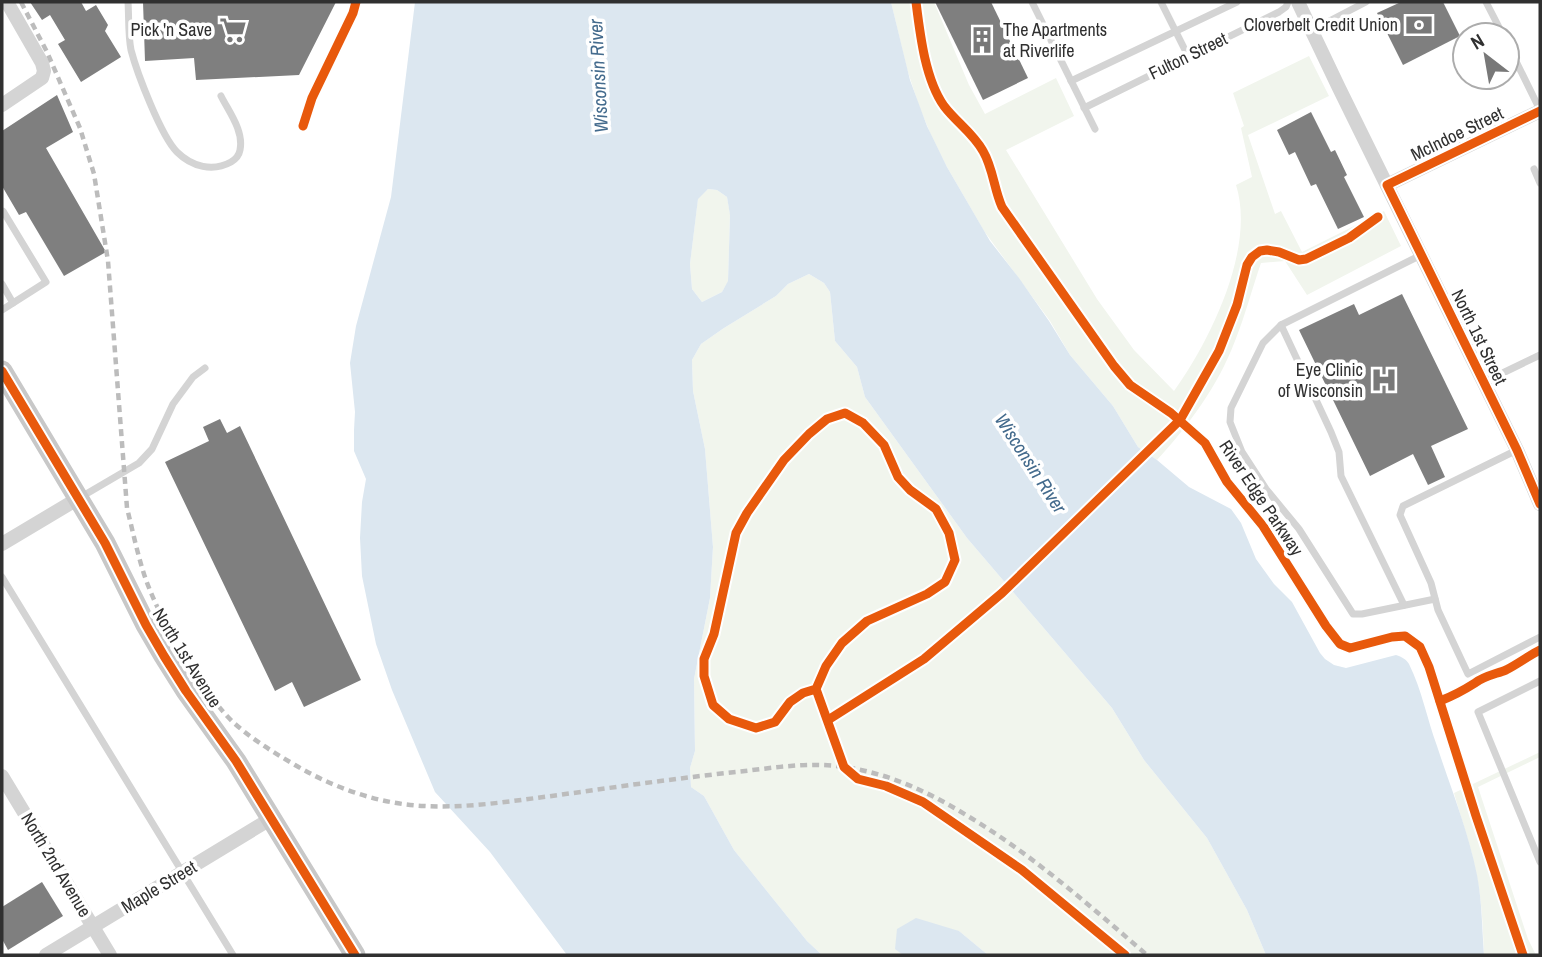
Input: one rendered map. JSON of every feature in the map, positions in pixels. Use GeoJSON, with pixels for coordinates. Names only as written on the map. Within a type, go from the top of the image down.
{"type":"FeatureCollection","features":[{"type":"Feature","properties":{"kind":"main road","name":"North 1st Avenue"},"geometry":{"type":"LineString","coordinates":[[2,371],[79,498],[157,644],[272,818],[355,955]]}},
{"type":"Feature","properties":{"kind":"street"},"geometry":{"type":"LineString","coordinates":[[2,105],[42,78],[44,71],[7,2]]}},
{"type":"Feature","properties":{"kind":"street","name":"North 1st Street"},"geometry":{"type":"LineString","coordinates":[[1298,2],[1517,450],[1540,505]]}},
{"type":"Feature","properties":{"kind":"street","name":"McIndoe Street"},"geometry":{"type":"LineString","coordinates":[[1387,185],[1540,111]]}},
{"type":"Feature","properties":{"kind":"street"},"geometry":{"type":"LineString","coordinates":[[2,544],[79,498]]}},
{"type":"Feature","properties":{"kind":"street","name":"North 2nd Avenue"},"geometry":{"type":"LineString","coordinates":[[2,776],[110,955]]}},
{"type":"Feature","properties":{"kind":"street","name":"Maple Street"},"geometry":{"type":"LineString","coordinates":[[46,955],[272,818]]}},
{"type":"Feature","properties":{"kind":"lane"},"geometry":{"type":"LineString","coordinates":[[128,2],[132,54],[164,133],[185,159],[213,169],[236,159],[240,153],[240,135],[221,96]]}},
{"type":"Feature","properties":{"kind":"lane"},"geometry":{"type":"LineString","coordinates":[[1032,2],[1095,130]]}},
{"type":"Feature","properties":{"kind":"lane"},"geometry":{"type":"LineString","coordinates":[[1161,2],[1188,56]]}},
{"type":"Feature","properties":{"kind":"lane","name":"Fulton Street"},"geometry":{"type":"LineString","coordinates":[[1071,81],[1237,2]]}},
{"type":"Feature","properties":{"kind":"lane","name":"Fulton Street"},"geometry":{"type":"LineString","coordinates":[[1084,108],[1279,12],[1288,2]]}},
{"type":"Feature","properties":{"kind":"lane"},"geometry":{"type":"LineString","coordinates":[[1312,30],[1366,2]]}},
{"type":"Feature","properties":{"kind":"lane"},"geometry":{"type":"LineString","coordinates":[[1486,2],[1496,21]]}},
{"type":"Feature","properties":{"kind":"lane"},"geometry":{"type":"LineString","coordinates":[[1521,72],[1540,111]]}},
{"type":"Feature","properties":{"kind":"lane"},"geometry":{"type":"LineString","coordinates":[[1534,169],[1540,183]]}},
{"type":"Feature","properties":{"kind":"lane"},"geometry":{"type":"LineString","coordinates":[[2,211],[46,282],[2,310]]}},
{"type":"Feature","properties":{"kind":"lane"},"geometry":{"type":"LineString","coordinates":[[1421,255],[1281,325],[1263,344],[1231,408],[1230,422],[1242,452],[1266,489],[1299,530],[1353,614],[1435,599]]}},
{"type":"Feature","properties":{"kind":"lane"},"geometry":{"type":"LineString","coordinates":[[2,284],[13,303]]}},
{"type":"Feature","properties":{"kind":"lane"},"geometry":{"type":"LineString","coordinates":[[1281,325],[1339,452],[1341,477],[1404,606]]}},
{"type":"Feature","properties":{"kind":"lane"},"geometry":{"type":"LineString","coordinates":[[1484,382],[1540,355]]}},
{"type":"Feature","properties":{"kind":"lane"},"geometry":{"type":"LineString","coordinates":[[79,498],[139,463],[152,449],[173,404],[192,377],[205,369]]}},
{"type":"Feature","properties":{"kind":"lane"},"geometry":{"type":"LineString","coordinates":[[1517,450],[1403,506],[1400,515],[1431,583],[1438,610],[1468,674],[1540,637]]}},
{"type":"Feature","properties":{"kind":"lane"},"geometry":{"type":"LineString","coordinates":[[2,577],[233,955]]}},
{"type":"Feature","properties":{"kind":"lane"},"geometry":{"type":"LineString","coordinates":[[1540,681],[1478,712],[1540,862]]}},
{"type":"Feature","properties":{"kind":"shaded area"},"geometry":{"type":"Polygon","coordinates":[[[891,2],[934,2],[969,85],[985,114],[1056,78],[1074,116],[1006,150],[1097,299],[1134,350],[1174,391],[1202,347],[1226,293],[1235,265],[1241,210],[1236,185],[1252,177],[1241,128],[1244,126],[1233,93],[1309,56],[1329,96],[1248,135],[1275,214],[1281,211],[1302,252],[1384,211],[1401,246],[1307,295],[1285,261],[1261,263],[1239,332],[1220,374],[1191,419],[1157,460],[1138,447],[1113,406],[1070,355],[1050,321],[984,231],[947,167],[919,106],[891,2]]]}},
{"type":"Feature","properties":{"kind":"shaded area"},"geometry":{"type":"Polygon","coordinates":[[[708,189],[717,190],[727,197],[730,214],[728,282],[722,292],[702,302],[692,289],[690,264],[698,198],[708,189]]]}},
{"type":"Feature","properties":{"kind":"shaded area"},"geometry":{"type":"Polygon","coordinates":[[[809,274],[824,283],[830,292],[835,341],[857,367],[865,397],[967,538],[1112,708],[1144,760],[1207,838],[1247,910],[1266,955],[988,955],[959,931],[895,948],[903,955],[822,955],[807,941],[734,850],[704,796],[691,787],[690,768],[695,751],[694,679],[710,598],[713,547],[705,449],[693,391],[692,360],[701,344],[776,296],[788,284],[809,274]]]}},
{"type":"Feature","properties":{"kind":"shaded area"},"geometry":{"type":"Polygon","coordinates":[[[1540,752],[1540,757],[1478,787],[1528,939],[1536,955],[1484,955],[1478,883],[1454,793],[1540,752]]]}},
{"type":"Feature","properties":{"kind":"water","name":"Wisconsin River"},"geometry":{"type":"Polygon","coordinates":[[[415,2],[891,2],[910,80],[927,126],[947,167],[990,241],[1019,278],[1070,355],[1113,406],[1138,447],[1189,487],[1231,509],[1241,523],[1256,559],[1274,584],[1292,602],[1325,659],[1346,668],[1396,655],[1409,664],[1473,858],[1480,895],[1484,955],[1266,955],[1247,910],[1207,838],[1144,760],[1112,708],[967,538],[865,397],[857,367],[835,341],[830,292],[824,283],[809,274],[788,284],[776,296],[701,344],[692,360],[693,391],[705,449],[713,547],[710,598],[694,679],[695,751],[690,768],[691,787],[704,796],[734,850],[807,941],[822,955],[567,955],[490,852],[435,792],[392,690],[376,644],[362,576],[360,538],[366,479],[354,451],[355,412],[350,363],[356,326],[391,197],[415,2]],[[708,189],[698,199],[690,264],[692,289],[702,302],[722,292],[728,281],[730,215],[727,197],[717,190],[708,189]]]}},
{"type":"Feature","properties":{"kind":"water"},"geometry":{"type":"Polygon","coordinates":[[[916,918],[959,931],[988,955],[903,955],[895,949],[897,929],[916,918]]]}},
{"type":"Feature","properties":{"kind":"building"},"geometry":{"type":"Polygon","coordinates":[[[30,2],[81,2],[86,11],[96,5],[108,25],[105,31],[121,57],[81,82],[58,44],[65,40],[50,15],[42,20],[30,2]]]}},
{"type":"Feature","properties":{"kind":"building","name":"Pick 'n Save"},"geometry":{"type":"Polygon","coordinates":[[[143,2],[336,2],[299,75],[196,80],[194,58],[145,61],[143,2]]]}},
{"type":"Feature","properties":{"kind":"building","name":"The Apartments at Riverlife"},"geometry":{"type":"Polygon","coordinates":[[[935,2],[991,2],[1028,78],[983,100],[935,2]]]}},
{"type":"Feature","properties":{"kind":"building","name":"Cloverbelt Credit Union"},"geometry":{"type":"Polygon","coordinates":[[[1401,2],[1443,2],[1452,21],[1451,41],[1403,65],[1377,13],[1401,2]]]}},
{"type":"Feature","properties":{"kind":"building"},"geometry":{"type":"Polygon","coordinates":[[[57,95],[73,132],[46,148],[106,252],[64,276],[26,212],[19,215],[2,186],[2,131],[57,95]]]}},
{"type":"Feature","properties":{"kind":"building"},"geometry":{"type":"Polygon","coordinates":[[[1311,112],[1331,152],[1335,150],[1347,175],[1344,177],[1364,217],[1338,229],[1316,184],[1311,186],[1295,152],[1289,155],[1277,130],[1311,112]]]}},
{"type":"Feature","properties":{"kind":"building","name":"Eye Clinic of Wisconsin"},"geometry":{"type":"Polygon","coordinates":[[[1402,294],[1468,429],[1431,446],[1445,477],[1428,485],[1413,454],[1370,476],[1299,330],[1354,304],[1359,315],[1402,294]]]}},
{"type":"Feature","properties":{"kind":"building"},"geometry":{"type":"Polygon","coordinates":[[[220,419],[227,433],[240,426],[361,680],[304,707],[292,682],[275,691],[165,462],[209,441],[203,427],[220,419]]]}},
{"type":"Feature","properties":{"kind":"building"},"geometry":{"type":"Polygon","coordinates":[[[42,882],[63,916],[8,950],[2,939],[2,907],[42,882]]]}},
{"type":"Feature","properties":{"kind":"railway"},"geometry":{"type":"LineString","coordinates":[[21,2],[47,52],[80,128],[94,174],[108,261],[127,508],[143,571],[169,631],[215,702],[241,729],[263,746],[325,781],[374,798],[407,805],[494,803],[795,766],[820,765],[862,770],[926,793],[995,833],[1062,883],[1147,955]]}},
{"type":"Feature","properties":{"kind":"cycle path"},"geometry":{"type":"LineString","coordinates":[[303,126],[312,98],[356,2]]}},
{"type":"Feature","properties":{"kind":"cycle path","name":"River Edge Parkway"},"geometry":{"type":"LineString","coordinates":[[916,2],[924,56],[938,95],[944,106],[979,145],[989,164],[1002,207],[1114,366],[1130,385],[1171,413],[1205,443],[1227,482],[1263,526],[1340,644],[1350,648],[1405,636],[1420,647],[1429,667],[1523,955]]}},
{"type":"Feature","properties":{"kind":"cycle path"},"geometry":{"type":"LineString","coordinates":[[1540,111],[1387,185],[1517,450],[1540,504]]}},
{"type":"Feature","properties":{"kind":"cycle path"},"geometry":{"type":"LineString","coordinates":[[828,720],[924,659],[1002,593],[1180,420],[1219,351],[1252,257],[1267,250],[1299,260],[1306,259],[1349,238],[1378,217]]}},
{"type":"Feature","properties":{"kind":"cycle path"},"geometry":{"type":"LineString","coordinates":[[2,371],[105,543],[164,656],[236,761],[355,955]]}},
{"type":"Feature","properties":{"kind":"cycle path"},"geometry":{"type":"LineString","coordinates":[[816,689],[803,693],[790,702],[775,722],[756,728],[729,719],[713,705],[704,676],[704,659],[714,634],[736,533],[747,513],[784,460],[809,434],[827,419],[845,413],[863,423],[884,445],[898,477],[910,490],[936,509],[949,533],[955,560],[945,582],[927,594],[867,621],[842,643],[826,666],[816,689],[844,767],[858,779],[886,786],[923,802],[1022,870],[1125,955]]}},
{"type":"Feature","properties":{"kind":"cycle path"},"geometry":{"type":"LineString","coordinates":[[1440,701],[1506,670],[1540,650]]}},
{"type":"Feature","properties":{"kind":"place","name":"Cloverbelt Credit Union"},"geometry":{"type":"Point","coordinates":[1419,25]}},
{"type":"Feature","properties":{"kind":"place","name":"Pick 'n Save"},"geometry":{"type":"Point","coordinates":[233,30]}},
{"type":"Feature","properties":{"kind":"place","name":"The Apartments at Riverlife"},"geometry":{"type":"Point","coordinates":[982,40]}},
{"type":"Feature","properties":{"kind":"place","name":"Eye Clinic of Wisconsin"},"geometry":{"type":"Point","coordinates":[1384,380]}}]}
